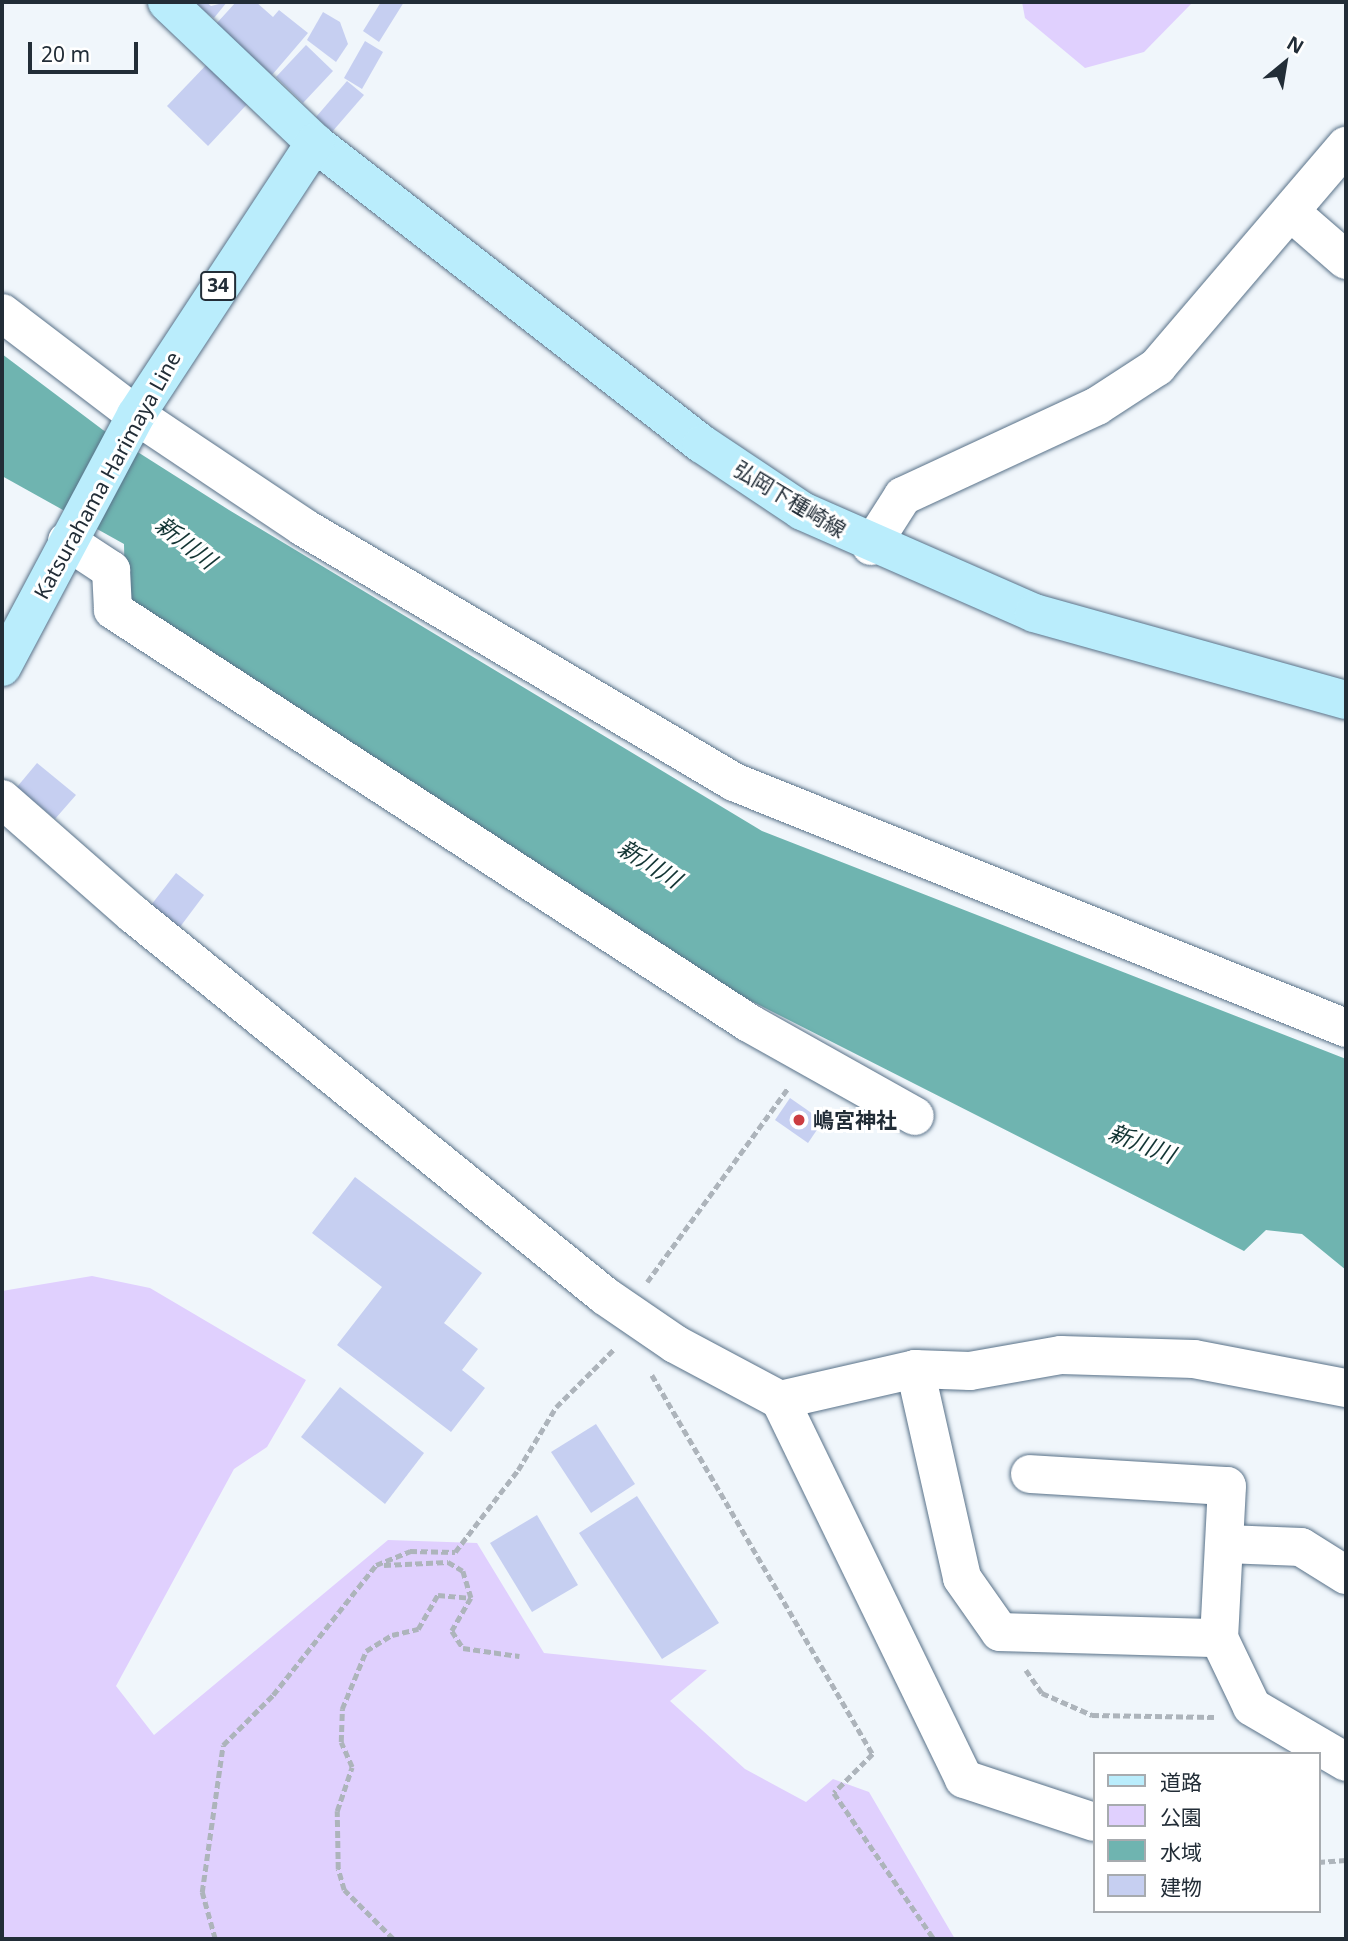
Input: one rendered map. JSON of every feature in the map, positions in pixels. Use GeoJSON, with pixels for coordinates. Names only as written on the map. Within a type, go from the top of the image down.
{"type":"FeatureCollection","features":[{"type":"Feature","properties":{"kind":"main road"},"geometry":{"type":"LineString","coordinates":[[167,2],[315,144]]}},
{"type":"Feature","properties":{"kind":"main road","name":"Katsurahama Harimaya Line"},"geometry":{"type":"LineString","coordinates":[[2,667],[72,531],[132,424],[315,144]]}},
{"type":"Feature","properties":{"kind":"main road","name":"弘岡下種崎線"},"geometry":{"type":"LineString","coordinates":[[315,144],[702,444],[802,511],[871,546],[1034,613],[1346,700]]}},
{"type":"Feature","properties":{"kind":"street"},"geometry":{"type":"LineString","coordinates":[[871,546],[904,496],[1097,406],[1157,367],[1293,214],[1346,146]]}},
{"type":"Feature","properties":{"kind":"street"},"geometry":{"type":"LineString","coordinates":[[1293,214],[1346,260]]}},
{"type":"Feature","properties":{"kind":"street"},"geometry":{"type":"LineString","coordinates":[[2,313],[132,424],[734,782],[1346,1028]]}},
{"type":"Feature","properties":{"kind":"street"},"geometry":{"type":"LineString","coordinates":[[72,531],[111,570],[113,610],[808,1056],[915,1116]]}},
{"type":"Feature","properties":{"kind":"street"},"geometry":{"type":"LineString","coordinates":[[2,799],[144,923],[634,1316],[780,1400],[964,1779],[1092,1821]]}},
{"type":"Feature","properties":{"kind":"street"},"geometry":{"type":"LineString","coordinates":[[780,1400],[915,1369],[970,1371],[1061,1355],[1194,1359],[1346,1388]]}},
{"type":"Feature","properties":{"kind":"street"},"geometry":{"type":"LineString","coordinates":[[915,1369],[962,1578],[1000,1632],[1219,1638]]}},
{"type":"Feature","properties":{"kind":"street"},"geometry":{"type":"LineString","coordinates":[[1030,1474],[1227,1486],[1219,1638],[1252,1707],[1346,1762]]}},
{"type":"Feature","properties":{"kind":"street"},"geometry":{"type":"LineString","coordinates":[[1226,1544],[1301,1547],[1346,1575]]}},
{"type":"Feature","properties":{"kind":"path"},"geometry":{"type":"LineString","coordinates":[[215,1939],[202,1892],[223,1745],[273,1695],[376,1565],[410,1552],[455,1552],[518,1470],[556,1407],[634,1316],[758,1136],[808,1056]]}},
{"type":"Feature","properties":{"kind":"path"},"geometry":{"type":"LineString","coordinates":[[634,1316],[634,1345],[873,1754],[834,1793],[934,1939]]}},
{"type":"Feature","properties":{"kind":"path"},"geometry":{"type":"LineString","coordinates":[[376,1565],[448,1562],[463,1572],[471,1598]]}},
{"type":"Feature","properties":{"kind":"path"},"geometry":{"type":"LineString","coordinates":[[393,1939],[344,1890],[338,1869],[337,1811],[352,1767],[341,1742],[342,1709],[366,1651],[392,1635],[418,1629],[438,1595],[471,1598]]}},
{"type":"Feature","properties":{"kind":"path"},"geometry":{"type":"LineString","coordinates":[[471,1598],[452,1622],[463,1648],[519,1656]]}},
{"type":"Feature","properties":{"kind":"path"},"geometry":{"type":"LineString","coordinates":[[1000,1632],[1042,1693],[1092,1715],[1210,1718],[1252,1707]]}},
{"type":"Feature","properties":{"kind":"path"},"geometry":{"type":"LineString","coordinates":[[1320,1862],[1346,1860]]}},
{"type":"Feature","properties":{"kind":"green space"},"geometry":{"type":"Polygon","coordinates":[[[1022,2],[1193,2],[1144,52],[1085,68],[1025,18],[1022,2]]]}},
{"type":"Feature","properties":{"kind":"green space"},"geometry":{"type":"Polygon","coordinates":[[[92,1276],[150,1288],[306,1380],[267,1447],[234,1469],[116,1686],[154,1735],[388,1540],[477,1543],[544,1653],[707,1670],[670,1701],[745,1769],[806,1802],[833,1779],[869,1792],[955,1939],[2,1939],[2,1291],[92,1276]]]}},
{"type":"Feature","properties":{"kind":"water","name":"新川川"},"geometry":{"type":"Polygon","coordinates":[[[2,354],[103,430],[229,510],[762,831],[1346,1059],[1346,1270],[1302,1234],[1266,1230],[1244,1251],[702,976],[125,599],[124,544],[2,476],[2,354]]]}},
{"type":"Feature","properties":{"kind":"building"},"geometry":{"type":"Polygon","coordinates":[[[206,2],[211,6],[227,2],[214,18],[194,4],[206,2]]]}},
{"type":"Feature","properties":{"kind":"building"},"geometry":{"type":"Polygon","coordinates":[[[236,2],[256,2],[273,17],[279,10],[308,33],[272,75],[216,24],[236,2]]]}},
{"type":"Feature","properties":{"kind":"building"},"geometry":{"type":"Polygon","coordinates":[[[381,2],[404,2],[379,42],[363,31],[381,2]]]}},
{"type":"Feature","properties":{"kind":"building"},"geometry":{"type":"Polygon","coordinates":[[[323,12],[340,22],[348,44],[336,62],[307,40],[323,12]]]}},
{"type":"Feature","properties":{"kind":"building"},"geometry":{"type":"Polygon","coordinates":[[[365,41],[383,52],[362,89],[344,78],[365,41]]]}},
{"type":"Feature","properties":{"kind":"building"},"geometry":{"type":"Polygon","coordinates":[[[306,45],[333,71],[303,103],[276,77],[306,45]]]}},
{"type":"Feature","properties":{"kind":"building"},"geometry":{"type":"Polygon","coordinates":[[[210,61],[251,100],[208,146],[167,106],[210,61]]]}},
{"type":"Feature","properties":{"kind":"building"},"geometry":{"type":"Polygon","coordinates":[[[347,81],[364,95],[332,132],[316,117],[347,81]]]}},
{"type":"Feature","properties":{"kind":"building"},"geometry":{"type":"Polygon","coordinates":[[[37,763],[76,795],[55,819],[17,787],[37,763]]]}},
{"type":"Feature","properties":{"kind":"building"},"geometry":{"type":"Polygon","coordinates":[[[176,873],[204,895],[177,931],[148,909],[176,873]]]}},
{"type":"Feature","properties":{"kind":"building","name":"嶋宮神社"},"geometry":{"type":"Polygon","coordinates":[[[790,1098],[823,1121],[808,1143],[775,1120],[790,1098]]]}},
{"type":"Feature","properties":{"kind":"building"},"geometry":{"type":"Polygon","coordinates":[[[355,1177],[482,1273],[444,1323],[478,1349],[462,1370],[485,1388],[451,1432],[337,1345],[382,1287],[312,1233],[355,1177]]]}},
{"type":"Feature","properties":{"kind":"building"},"geometry":{"type":"Polygon","coordinates":[[[340,1387],[424,1453],[385,1504],[301,1437],[340,1387]]]}},
{"type":"Feature","properties":{"kind":"building"},"geometry":{"type":"Polygon","coordinates":[[[596,1424],[635,1484],[591,1513],[551,1452],[596,1424]]]}},
{"type":"Feature","properties":{"kind":"building"},"geometry":{"type":"Polygon","coordinates":[[[637,1496],[719,1623],[662,1659],[579,1533],[637,1496]]]}},
{"type":"Feature","properties":{"kind":"building"},"geometry":{"type":"Polygon","coordinates":[[[537,1515],[578,1585],[532,1612],[490,1543],[537,1515]]]}},
{"type":"Feature","properties":{"kind":"place","name":"嶋宮神社"},"geometry":{"type":"Point","coordinates":[799,1120]}}]}
